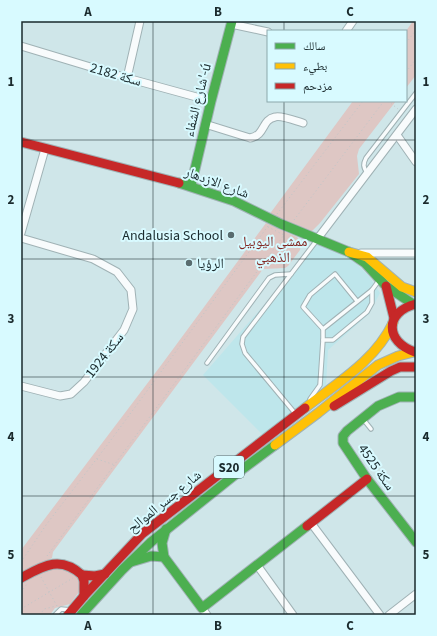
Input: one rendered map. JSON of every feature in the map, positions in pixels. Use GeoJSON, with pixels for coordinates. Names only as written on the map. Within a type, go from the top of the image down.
{"type":"FeatureCollection","features":[{"type":"Feature","properties":{"kind":"street"},"geometry":{"type":"LineString","coordinates":[[127,78],[140,21]]}},
{"type":"Feature","properties":{"kind":"street"},"geometry":{"type":"LineString","coordinates":[[347,30],[354,21]]}},
{"type":"Feature","properties":{"kind":"street"},"geometry":{"type":"LineString","coordinates":[[232,23],[267,32]]}},
{"type":"Feature","properties":{"kind":"street","name":"شارع الشفاء'-ú"},"geometry":{"type":"LineString","coordinates":[[191,186],[205,124],[232,23]]}},
{"type":"Feature","properties":{"kind":"street","name":"سكة 2182"},"geometry":{"type":"LineString","coordinates":[[21,46],[127,78],[211,101]]}},
{"type":"Feature","properties":{"kind":"street"},"geometry":{"type":"LineString","coordinates":[[318,238],[416,109]]}},
{"type":"Feature","properties":{"kind":"street"},"geometry":{"type":"LineString","coordinates":[[205,124],[250,138],[257,137],[264,124],[276,116],[303,123]]}},
{"type":"Feature","properties":{"kind":"street"},"geometry":{"type":"LineString","coordinates":[[397,134],[416,162]]}},
{"type":"Feature","properties":{"kind":"street","name":"شارع الازدهار"},"geometry":{"type":"LineString","coordinates":[[21,142],[191,186],[234,201],[270,224],[318,238],[349,252],[365,263],[383,282],[415,304]]}},
{"type":"Feature","properties":{"kind":"street"},"geometry":{"type":"LineString","coordinates":[[21,233],[45,149]]}},
{"type":"Feature","properties":{"kind":"street","name":"سكة 1924"},"geometry":{"type":"LineString","coordinates":[[21,238],[93,259],[117,272],[132,290],[132,309],[124,330],[84,382],[71,394],[60,396],[21,386]]}},
{"type":"Feature","properties":{"kind":"street"},"geometry":{"type":"LineString","coordinates":[[349,252],[416,253]]}},
{"type":"Feature","properties":{"kind":"street"},"geometry":{"type":"LineString","coordinates":[[359,253],[368,258],[402,287],[416,292]]}},
{"type":"Feature","properties":{"kind":"street"},"geometry":{"type":"LineString","coordinates":[[383,282],[394,320]]}},
{"type":"Feature","properties":{"kind":"street","name":"S20"},"geometry":{"type":"LineString","coordinates":[[415,304],[402,309],[394,320],[394,337],[397,343],[408,351],[415,352]]}},
{"type":"Feature","properties":{"kind":"street","name":"شارع جسر الموالح"},"geometry":{"type":"LineString","coordinates":[[70,612],[142,534],[374,353],[384,341],[394,320]]}},
{"type":"Feature","properties":{"kind":"street","name":"شارع جسر الموالح"},"geometry":{"type":"LineString","coordinates":[[81,615],[130,562],[166,529],[236,474],[318,413],[378,365],[398,356],[415,352]]}},
{"type":"Feature","properties":{"kind":"street"},"geometry":{"type":"LineString","coordinates":[[318,413],[343,402],[391,371],[400,367],[416,367]]}},
{"type":"Feature","properties":{"kind":"street","name":"سكة 4525"},"geometry":{"type":"LineString","coordinates":[[416,397],[399,398],[378,406],[343,436],[343,443],[367,479],[416,542]]}},
{"type":"Feature","properties":{"kind":"street"},"geometry":{"type":"LineString","coordinates":[[166,529],[162,543],[164,557],[205,611],[257,565],[367,479]]}},
{"type":"Feature","properties":{"kind":"street"},"geometry":{"type":"LineString","coordinates":[[311,523],[380,615]]}},
{"type":"Feature","properties":{"kind":"street"},"geometry":{"type":"LineString","coordinates":[[130,562],[150,555],[164,557]]}},
{"type":"Feature","properties":{"kind":"street"},"geometry":{"type":"LineString","coordinates":[[24,581],[47,564],[59,563],[71,566],[81,574],[84,581],[84,596]]}},
{"type":"Feature","properties":{"kind":"street"},"geometry":{"type":"LineString","coordinates":[[257,565],[293,615]]}},
{"type":"Feature","properties":{"kind":"street"},"geometry":{"type":"LineString","coordinates":[[81,574],[95,576],[105,574]]}},
{"type":"Feature","properties":{"kind":"street"},"geometry":{"type":"LineString","coordinates":[[389,615],[416,594]]}},
{"type":"Feature","properties":{"kind":"lane"},"geometry":{"type":"LineString","coordinates":[[367,174],[363,164],[366,158],[416,92]]}},
{"type":"Feature","properties":{"kind":"lane"},"geometry":{"type":"LineString","coordinates":[[294,412],[245,353],[242,344],[243,337],[318,238]]}},
{"type":"Feature","properties":{"kind":"lane"},"geometry":{"type":"LineString","coordinates":[[207,363],[270,278],[275,275],[291,274]]}},
{"type":"Feature","properties":{"kind":"lane"},"geometry":{"type":"LineString","coordinates":[[275,431],[281,422],[308,401],[320,385],[323,340],[322,329],[303,307],[310,294],[335,274],[357,301]]}},
{"type":"Feature","properties":{"kind":"lane"},"geometry":{"type":"LineString","coordinates":[[322,329],[383,282]]}},
{"type":"Feature","properties":{"kind":"lane"},"geometry":{"type":"LineString","coordinates":[[323,340],[333,340],[367,312],[372,303],[372,290]]}},
{"type":"Feature","properties":{"kind":"lane"},"geometry":{"type":"LineString","coordinates":[[363,418],[371,429]]}},
{"type":"Feature","properties":{"kind":"lane"},"geometry":{"type":"LineString","coordinates":[[55,615],[61,609],[70,612]]}},
{"type":"Feature","properties":{"kind":"path"},"geometry":{"type":"LineString","coordinates":[[407,42],[416,30]]}},
{"type":"Feature","properties":{"kind":"path"},"geometry":{"type":"LineString","coordinates":[[407,71],[416,59]]}},
{"type":"Feature","properties":{"kind":"path"},"geometry":{"type":"LineString","coordinates":[[21,562],[46,525],[97,459],[270,224],[362,102]]}},
{"type":"Feature","properties":{"kind":"path"},"geometry":{"type":"LineString","coordinates":[[294,220],[383,102]]}},
{"type":"Feature","properties":{"kind":"path"},"geometry":{"type":"LineString","coordinates":[[389,102],[401,112]]}},
{"type":"Feature","properties":{"kind":"path"},"geometry":{"type":"LineString","coordinates":[[47,556],[284,235],[270,224]]}},
{"type":"Feature","properties":{"kind":"path"},"geometry":{"type":"LineString","coordinates":[[97,459],[115,465]]}},
{"type":"Feature","properties":{"kind":"path"},"geometry":{"type":"LineString","coordinates":[[40,574],[57,606],[44,609],[40,615]]}},
{"type":"Feature","properties":{"kind":"path"},"geometry":{"type":"LineString","coordinates":[[21,609],[81,574]]}},
{"type":"Feature","properties":{"kind":"path"},"geometry":{"type":"LineString","coordinates":[[21,592],[24,581]]}},
{"type":"Feature","properties":{"kind":"shaded area"},"geometry":{"type":"Polygon","coordinates":[[[317,244],[337,252],[356,263],[369,276],[380,293],[369,314],[328,350],[326,385],[263,435],[203,375],[317,244]]]}},
{"type":"Feature","properties":{"kind":"green space"},"geometry":{"type":"Polygon","coordinates":[[[413,21],[416,21],[416,75],[407,87],[407,30],[413,21]]]}},
{"type":"Feature","properties":{"kind":"green space","name":"ممشى اليوبيل الذهبي"},"geometry":{"type":"Polygon","coordinates":[[[352,102],[395,102],[359,149],[357,156],[359,174],[311,232],[269,215],[352,102]]]}},
{"type":"Feature","properties":{"kind":"green space","name":"ممشى اليوبيل الذهبي"},"geometry":{"type":"Polygon","coordinates":[[[266,223],[297,237],[301,243],[300,250],[285,268],[263,269],[53,552],[52,558],[21,575],[21,550],[162,364],[266,223]]]}},
{"type":"Feature","properties":{"kind":"green space"},"geometry":{"type":"Polygon","coordinates":[[[49,568],[70,568],[80,579],[82,588],[70,604],[55,608],[50,615],[21,615],[21,583],[49,568]]]}},
{"type":"Feature","properties":{"kind":"traffic: fast"},"geometry":{"type":"LineString","coordinates":[[191,186],[232,21]]}},
{"type":"Feature","properties":{"kind":"traffic: fast"},"geometry":{"type":"LineString","coordinates":[[179,183],[234,201],[281,224],[349,252],[365,263],[386,286],[413,304]]}},
{"type":"Feature","properties":{"kind":"traffic: fast"},"geometry":{"type":"LineString","coordinates":[[416,397],[399,397],[378,406],[343,436],[343,443],[367,479],[416,542]]}},
{"type":"Feature","properties":{"kind":"traffic: fast"},"geometry":{"type":"LineString","coordinates":[[81,615],[122,570],[151,542],[275,445]]}},
{"type":"Feature","properties":{"kind":"traffic: fast"},"geometry":{"type":"LineString","coordinates":[[166,529],[162,543],[164,557],[202,608],[307,526]]}},
{"type":"Feature","properties":{"kind":"traffic: fast"},"geometry":{"type":"LineString","coordinates":[[131,562],[151,556],[164,557]]}},
{"type":"Feature","properties":{"kind":"traffic: slow"},"geometry":{"type":"LineString","coordinates":[[349,252],[367,257],[402,287],[416,292]]}},
{"type":"Feature","properties":{"kind":"traffic: slow"},"geometry":{"type":"LineString","coordinates":[[305,408],[366,360],[385,337],[393,323]]}},
{"type":"Feature","properties":{"kind":"traffic: slow"},"geometry":{"type":"LineString","coordinates":[[275,445],[378,365],[398,356],[414,352]]}},
{"type":"Feature","properties":{"kind":"traffic: jam"},"geometry":{"type":"LineString","coordinates":[[21,142],[179,183]]}},
{"type":"Feature","properties":{"kind":"traffic: jam"},"geometry":{"type":"LineString","coordinates":[[386,286],[394,318]]}},
{"type":"Feature","properties":{"kind":"traffic: jam"},"geometry":{"type":"LineString","coordinates":[[415,352],[405,347],[398,341],[394,335],[392,327],[398,313],[416,304]]}},
{"type":"Feature","properties":{"kind":"traffic: jam"},"geometry":{"type":"LineString","coordinates":[[334,406],[391,371],[400,367],[416,367]]}},
{"type":"Feature","properties":{"kind":"traffic: jam"},"geometry":{"type":"LineString","coordinates":[[68,615],[142,534],[305,408]]}},
{"type":"Feature","properties":{"kind":"traffic: jam"},"geometry":{"type":"LineString","coordinates":[[307,526],[367,479]]}},
{"type":"Feature","properties":{"kind":"traffic: jam"},"geometry":{"type":"LineString","coordinates":[[21,578],[52,564],[66,565],[82,575]]}},
{"type":"Feature","properties":{"kind":"traffic: jam"},"geometry":{"type":"LineString","coordinates":[[84,596],[84,581],[82,575],[95,576],[105,574]]}},
{"type":"Feature","properties":{"kind":"place","name":"Andalusia School"},"geometry":{"type":"Point","coordinates":[231,235]}},
{"type":"Feature","properties":{"kind":"place","name":"الرؤيا"},"geometry":{"type":"Point","coordinates":[189,263]}}]}
